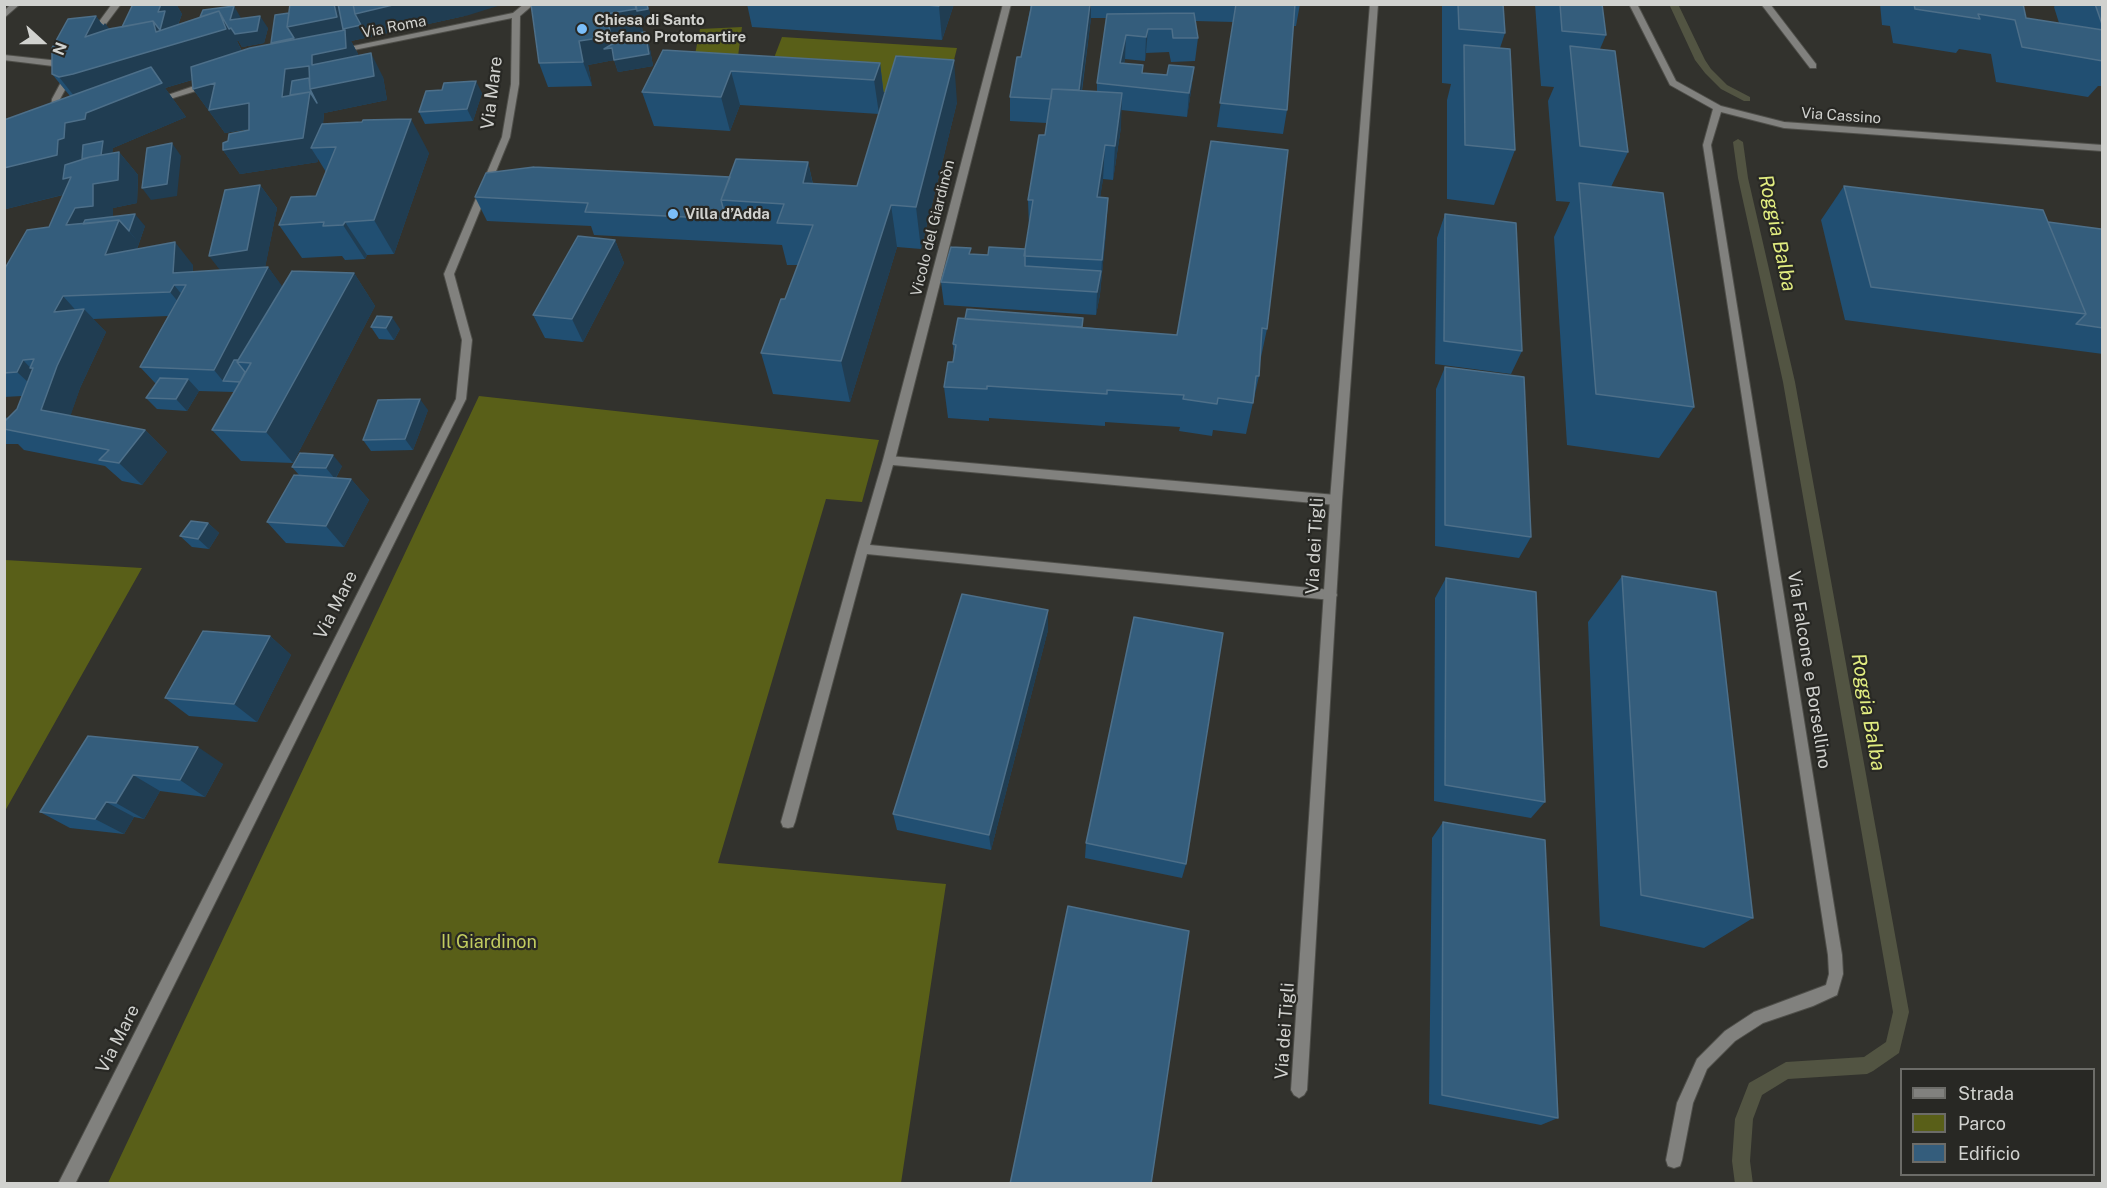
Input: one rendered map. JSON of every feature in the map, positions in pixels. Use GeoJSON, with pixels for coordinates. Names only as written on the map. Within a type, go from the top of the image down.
{"type":"FeatureCollection","features":[{"type":"Feature","properties":{"kind":"street"},"geometry":{"type":"LineString","coordinates":[[4,16],[16,4]]}},
{"type":"Feature","properties":{"kind":"street"},"geometry":{"type":"LineString","coordinates":[[87,42],[117,4]]}},
{"type":"Feature","properties":{"kind":"street"},"geometry":{"type":"LineString","coordinates":[[516,15],[530,4]]}},
{"type":"Feature","properties":{"kind":"street","name":"Vicolo del Giardinòn"},"geometry":{"type":"LineString","coordinates":[[788,822],[902,412],[1006,4]]}},
{"type":"Feature","properties":{"kind":"street","name":"Via dei Tigli"},"geometry":{"type":"LineString","coordinates":[[1299,1090],[1336,500],[1374,4]]}},
{"type":"Feature","properties":{"kind":"street","name":"Via Cassino"},"geometry":{"type":"LineString","coordinates":[[1633,4],[1673,83],[1718,108],[1784,125],[2103,148]]}},
{"type":"Feature","properties":{"kind":"street"},"geometry":{"type":"LineString","coordinates":[[1765,4],[1813,66]]}},
{"type":"Feature","properties":{"kind":"street","name":"Via Roma"},"geometry":{"type":"LineString","coordinates":[[328,54],[516,15]]}},
{"type":"Feature","properties":{"kind":"street","name":"Via Mare"},"geometry":{"type":"LineString","coordinates":[[66,1184],[460,399],[467,340],[449,274],[506,137],[515,84],[516,15]]}},
{"type":"Feature","properties":{"kind":"street"},"geometry":{"type":"LineString","coordinates":[[4,57],[75,62],[56,99],[51,128]]}},
{"type":"Feature","properties":{"kind":"street"},"geometry":{"type":"LineString","coordinates":[[151,103],[218,82]]}},
{"type":"Feature","properties":{"kind":"street","name":"Via Falcone e Borsellino"},"geometry":{"type":"LineString","coordinates":[[1674,1160],[1685,1103],[1702,1064],[1730,1036],[1759,1017],[1813,999],[1832,990],[1836,974],[1834,943],[1707,145],[1718,108]]}},
{"type":"Feature","properties":{"kind":"street"},"geometry":{"type":"LineString","coordinates":[[889,460],[1336,500]]}},
{"type":"Feature","properties":{"kind":"street"},"geometry":{"type":"LineString","coordinates":[[863,549],[1331,595]]}},
{"type":"Feature","properties":{"kind":"green space"},"geometry":{"type":"Polygon","coordinates":[[[742,27],[735,78],[690,80],[700,29],[742,27]]]}},
{"type":"Feature","properties":{"kind":"green space"},"geometry":{"type":"Polygon","coordinates":[[[782,37],[957,48],[945,96],[764,84],[782,37]]]}},
{"type":"Feature","properties":{"kind":"green space","name":"Il Giardinon"},"geometry":{"type":"Polygon","coordinates":[[[479,396],[879,440],[862,502],[826,499],[718,863],[946,884],[901,1183],[108,1183],[479,396]]]}},
{"type":"Feature","properties":{"kind":"green space"},"geometry":{"type":"Polygon","coordinates":[[[4,560],[142,568],[5,811],[4,560]]]}},
{"type":"Feature","properties":{"kind":"building"},"geometry":{"type":"Polygon","coordinates":[[[133,4],[161,4],[158,12],[165,11],[160,30],[153,21],[122,27],[133,4]]]}},
{"type":"Feature","properties":{"kind":"building"},"geometry":{"type":"Polygon","coordinates":[[[290,4],[334,4],[337,17],[287,27],[290,4]]]}},
{"type":"Feature","properties":{"kind":"building"},"geometry":{"type":"Polygon","coordinates":[[[338,4],[353,4],[361,25],[343,29],[338,4]]]}},
{"type":"Feature","properties":{"kind":"building"},"geometry":{"type":"Polygon","coordinates":[[[353,4],[397,4],[355,14],[353,4]]]}},
{"type":"Feature","properties":{"kind":"building","name":"Chiesa di Santo Stefano Protomartire"},"geometry":{"type":"Polygon","coordinates":[[[531,4],[635,4],[636,9],[606,14],[610,31],[599,38],[579,41],[583,62],[539,63],[531,4]]]}},
{"type":"Feature","properties":{"kind":"building"},"geometry":{"type":"Polygon","coordinates":[[[636,4],[647,4],[648,9],[637,11],[636,4]]]}},
{"type":"Feature","properties":{"kind":"building"},"geometry":{"type":"Polygon","coordinates":[[[913,4],[940,4],[939,6],[913,4]]]}},
{"type":"Feature","properties":{"kind":"building"},"geometry":{"type":"Polygon","coordinates":[[[1032,4],[1090,4],[1079,90],[1052,89],[1051,99],[1010,97],[1017,57],[1021,57],[1032,4]]]}},
{"type":"Feature","properties":{"kind":"building"},"geometry":{"type":"Polygon","coordinates":[[[1236,4],[1295,4],[1287,110],[1220,103],[1236,4]]]}},
{"type":"Feature","properties":{"kind":"building"},"geometry":{"type":"Polygon","coordinates":[[[1458,4],[1503,4],[1505,33],[1459,29],[1458,4]]]}},
{"type":"Feature","properties":{"kind":"building"},"geometry":{"type":"Polygon","coordinates":[[[1560,4],[1602,4],[1606,35],[1562,31],[1560,4]]]}},
{"type":"Feature","properties":{"kind":"building"},"geometry":{"type":"Polygon","coordinates":[[[1914,4],[2023,4],[2026,18],[2103,30],[2103,61],[2022,47],[2015,20],[1978,14],[1980,19],[1915,9],[1914,4]]]}},
{"type":"Feature","properties":{"kind":"building"},"geometry":{"type":"Polygon","coordinates":[[[2095,4],[2103,4],[2103,27],[2095,4]]]}},
{"type":"Feature","properties":{"kind":"building"},"geometry":{"type":"Polygon","coordinates":[[[234,6],[230,20],[260,16],[257,31],[235,34],[231,28],[229,29],[219,11],[200,17],[203,10],[234,6]]]}},
{"type":"Feature","properties":{"kind":"building"},"geometry":{"type":"Polygon","coordinates":[[[219,11],[226,29],[73,74],[59,77],[52,74],[52,48],[68,19],[96,16],[85,37],[109,29],[153,21],[156,32],[219,11]]]}},
{"type":"Feature","properties":{"kind":"building"},"geometry":{"type":"Polygon","coordinates":[[[289,13],[287,27],[294,38],[271,43],[275,15],[289,13]]]}},
{"type":"Feature","properties":{"kind":"building"},"geometry":{"type":"Polygon","coordinates":[[[1194,13],[1198,38],[1173,38],[1172,29],[1148,29],[1146,37],[1126,35],[1120,63],[1143,65],[1142,73],[1167,75],[1169,65],[1194,67],[1189,93],[1097,83],[1107,14],[1194,13]]]}},
{"type":"Feature","properties":{"kind":"building"},"geometry":{"type":"Polygon","coordinates":[[[345,30],[346,48],[312,55],[312,65],[371,53],[374,76],[310,89],[309,66],[285,69],[282,97],[310,92],[303,138],[223,150],[223,143],[228,141],[229,134],[249,130],[249,103],[209,110],[215,83],[193,89],[191,67],[250,48],[345,30]]]}},
{"type":"Feature","properties":{"kind":"building"},"geometry":{"type":"Polygon","coordinates":[[[645,32],[649,54],[614,60],[612,48],[604,49],[614,43],[612,37],[645,32]]]}},
{"type":"Feature","properties":{"kind":"building"},"geometry":{"type":"Polygon","coordinates":[[[1464,45],[1510,49],[1515,150],[1465,145],[1464,45]]]}},
{"type":"Feature","properties":{"kind":"building"},"geometry":{"type":"Polygon","coordinates":[[[1570,46],[1615,51],[1628,152],[1580,146],[1570,46]]]}},
{"type":"Feature","properties":{"kind":"building"},"geometry":{"type":"Polygon","coordinates":[[[663,50],[880,63],[874,80],[731,71],[721,97],[642,92],[663,50]]]}},
{"type":"Feature","properties":{"kind":"building"},"geometry":{"type":"Polygon","coordinates":[[[896,56],[954,60],[916,207],[891,205],[841,361],[761,353],[781,299],[785,299],[813,225],[777,223],[784,204],[721,200],[736,159],[808,162],[803,183],[857,186],[896,56]]]}},
{"type":"Feature","properties":{"kind":"building"},"geometry":{"type":"Polygon","coordinates":[[[151,67],[162,83],[86,113],[85,119],[65,123],[64,138],[58,140],[57,155],[4,168],[4,120],[151,67]]]}},
{"type":"Feature","properties":{"kind":"building"},"geometry":{"type":"Polygon","coordinates":[[[309,78],[310,89],[317,103],[310,92],[290,95],[292,81],[309,78]]]}},
{"type":"Feature","properties":{"kind":"building"},"geometry":{"type":"Polygon","coordinates":[[[476,81],[467,109],[419,112],[426,91],[442,90],[444,83],[476,81]]]}},
{"type":"Feature","properties":{"kind":"building"},"geometry":{"type":"Polygon","coordinates":[[[1052,89],[1122,93],[1115,146],[1105,145],[1097,197],[1108,198],[1102,260],[1024,256],[1033,200],[1028,200],[1039,135],[1045,135],[1052,89]]]}},
{"type":"Feature","properties":{"kind":"building"},"geometry":{"type":"Polygon","coordinates":[[[411,119],[374,220],[345,222],[343,225],[323,226],[324,222],[279,225],[291,197],[316,196],[336,147],[311,148],[322,124],[411,119]]]}},
{"type":"Feature","properties":{"kind":"building"},"geometry":{"type":"Polygon","coordinates":[[[103,141],[101,155],[82,159],[83,145],[103,141]]]}},
{"type":"Feature","properties":{"kind":"building"},"geometry":{"type":"Polygon","coordinates":[[[1211,141],[1288,150],[1267,329],[1262,328],[1259,376],[1256,376],[1253,403],[1218,398],[1217,404],[1183,399],[1184,395],[1107,390],[1107,394],[987,386],[987,389],[944,387],[948,362],[953,362],[956,345],[953,344],[958,318],[1177,335],[1211,141]]]}},
{"type":"Feature","properties":{"kind":"building"},"geometry":{"type":"Polygon","coordinates":[[[172,143],[167,184],[142,188],[147,148],[172,143]]]}},
{"type":"Feature","properties":{"kind":"building"},"geometry":{"type":"Polygon","coordinates":[[[119,152],[118,180],[93,184],[93,206],[75,208],[66,225],[119,220],[105,255],[175,242],[173,273],[268,267],[214,370],[140,367],[186,285],[174,285],[170,292],[63,296],[54,312],[84,309],[57,366],[41,410],[145,430],[119,463],[99,460],[109,450],[4,429],[4,422],[17,409],[33,368],[30,368],[34,359],[23,360],[17,372],[4,373],[4,270],[27,230],[49,227],[71,177],[63,179],[65,165],[90,157],[119,152]]]}},
{"type":"Feature","properties":{"kind":"building"},"geometry":{"type":"Polygon","coordinates":[[[534,167],[730,177],[721,200],[726,219],[585,212],[588,203],[475,197],[486,173],[534,167]]]}},
{"type":"Feature","properties":{"kind":"building"},"geometry":{"type":"Polygon","coordinates":[[[1579,183],[1663,193],[1694,407],[1596,394],[1579,183]]]}},
{"type":"Feature","properties":{"kind":"building"},"geometry":{"type":"Polygon","coordinates":[[[260,185],[247,250],[209,256],[225,190],[260,185]]]}},
{"type":"Feature","properties":{"kind":"building"},"geometry":{"type":"Polygon","coordinates":[[[1844,186],[2043,210],[2086,314],[1871,287],[1844,186]]]}},
{"type":"Feature","properties":{"kind":"building"},"geometry":{"type":"Polygon","coordinates":[[[135,214],[129,231],[119,220],[83,224],[85,220],[135,214]]]}},
{"type":"Feature","properties":{"kind":"building"},"geometry":{"type":"Polygon","coordinates":[[[1445,214],[1516,223],[1522,351],[1444,341],[1445,214]]]}},
{"type":"Feature","properties":{"kind":"building"},"geometry":{"type":"Polygon","coordinates":[[[2048,222],[2103,231],[2103,328],[2076,324],[2086,314],[2048,222]]]}},
{"type":"Feature","properties":{"kind":"building"},"geometry":{"type":"Polygon","coordinates":[[[578,236],[615,240],[572,319],[533,315],[578,236]]]}},
{"type":"Feature","properties":{"kind":"building"},"geometry":{"type":"Polygon","coordinates":[[[951,247],[971,248],[969,254],[988,255],[989,247],[1025,249],[1025,266],[1101,271],[1097,292],[941,282],[951,247]]]}},
{"type":"Feature","properties":{"kind":"building"},"geometry":{"type":"Polygon","coordinates":[[[292,271],[354,273],[266,432],[212,430],[251,363],[237,362],[292,271]]]}},
{"type":"Feature","properties":{"kind":"building"},"geometry":{"type":"Polygon","coordinates":[[[967,309],[1083,318],[1082,327],[965,319],[967,309]]]}},
{"type":"Feature","properties":{"kind":"building"},"geometry":{"type":"Polygon","coordinates":[[[377,316],[392,317],[386,328],[371,327],[377,316]]]}},
{"type":"Feature","properties":{"kind":"building"},"geometry":{"type":"Polygon","coordinates":[[[234,360],[238,360],[237,362],[245,372],[240,382],[223,381],[234,360]]]}},
{"type":"Feature","properties":{"kind":"building"},"geometry":{"type":"Polygon","coordinates":[[[1445,367],[1524,377],[1531,537],[1445,525],[1445,367]]]}},
{"type":"Feature","properties":{"kind":"building"},"geometry":{"type":"Polygon","coordinates":[[[160,378],[188,379],[176,399],[146,398],[160,378]]]}},
{"type":"Feature","properties":{"kind":"building"},"geometry":{"type":"Polygon","coordinates":[[[420,399],[405,439],[363,440],[378,400],[420,399]]]}},
{"type":"Feature","properties":{"kind":"building"},"geometry":{"type":"Polygon","coordinates":[[[300,453],[333,455],[326,468],[292,467],[300,453]]]}},
{"type":"Feature","properties":{"kind":"building"},"geometry":{"type":"Polygon","coordinates":[[[294,475],[351,479],[326,526],[267,522],[294,475]]]}},
{"type":"Feature","properties":{"kind":"building"},"geometry":{"type":"Polygon","coordinates":[[[191,521],[208,523],[198,539],[180,536],[191,521]]]}},
{"type":"Feature","properties":{"kind":"building"},"geometry":{"type":"Polygon","coordinates":[[[1622,576],[1716,592],[1753,918],[1641,895],[1622,576]]]}},
{"type":"Feature","properties":{"kind":"building"},"geometry":{"type":"Polygon","coordinates":[[[1446,578],[1536,592],[1545,802],[1445,785],[1446,578]]]}},
{"type":"Feature","properties":{"kind":"building"},"geometry":{"type":"Polygon","coordinates":[[[962,594],[1048,610],[989,835],[893,814],[962,594]]]}},
{"type":"Feature","properties":{"kind":"building"},"geometry":{"type":"Polygon","coordinates":[[[1134,617],[1223,633],[1186,864],[1086,843],[1134,617]]]}},
{"type":"Feature","properties":{"kind":"building"},"geometry":{"type":"Polygon","coordinates":[[[203,631],[270,636],[234,704],[165,698],[203,631]]]}},
{"type":"Feature","properties":{"kind":"building"},"geometry":{"type":"Polygon","coordinates":[[[88,736],[198,747],[180,780],[133,775],[116,803],[106,802],[95,819],[40,812],[88,736]]]}},
{"type":"Feature","properties":{"kind":"building"},"geometry":{"type":"Polygon","coordinates":[[[1443,822],[1545,840],[1558,1118],[1442,1095],[1443,822]]]}},
{"type":"Feature","properties":{"kind":"building"},"geometry":{"type":"Polygon","coordinates":[[[1068,906],[1189,931],[1151,1184],[1010,1184],[1068,906]]]}},
{"type":"Feature","properties":{"kind":"waterway","name":"Roggia Balba"},"geometry":{"type":"LineString","coordinates":[[1673,4],[1700,60],[1708,71],[1724,87],[1747,99]]}},
{"type":"Feature","properties":{"kind":"waterway","name":"Roggia Balba"},"geometry":{"type":"LineString","coordinates":[[1738,142],[1743,178],[1789,382],[1901,1012],[1893,1047],[1867,1065],[1786,1071],[1755,1089],[1744,1119],[1741,1161],[1744,1184]]}},
{"type":"Feature","properties":{"kind":"place","name":"Chiesa di Santo Stefano Protomartire"},"geometry":{"type":"Point","coordinates":[582,29]}},
{"type":"Feature","properties":{"kind":"place","name":"Villa d’Adda"},"geometry":{"type":"Point","coordinates":[673,214]}}]}
